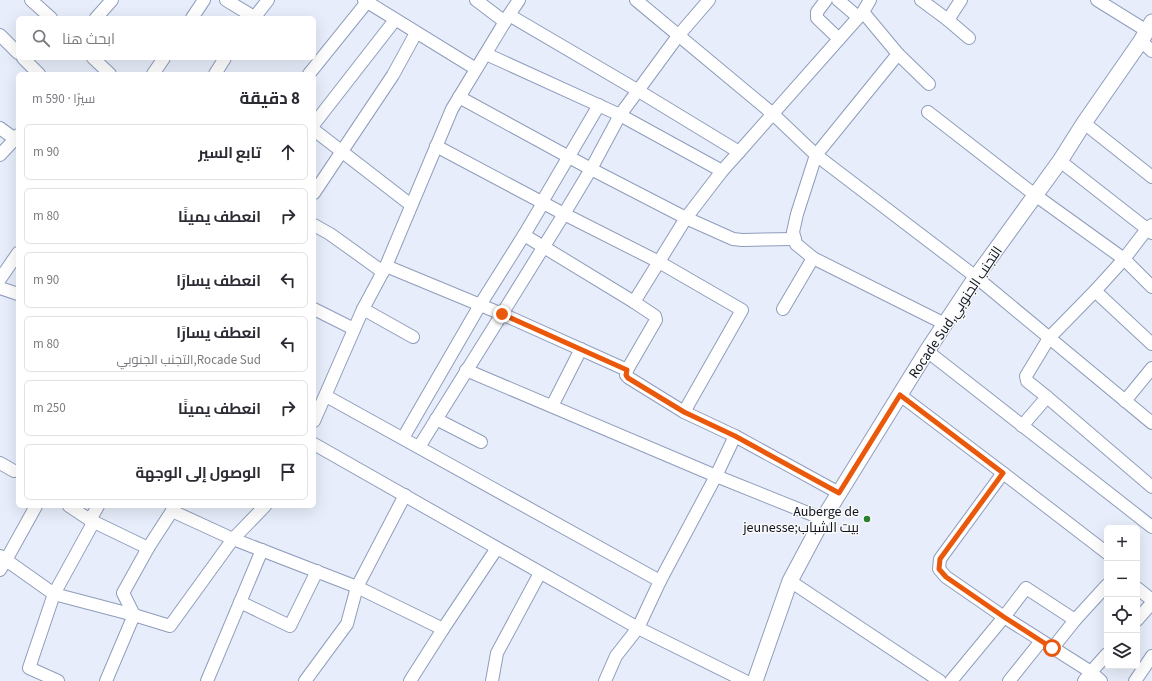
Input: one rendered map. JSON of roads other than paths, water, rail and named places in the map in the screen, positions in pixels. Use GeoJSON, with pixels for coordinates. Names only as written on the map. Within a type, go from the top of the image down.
{"type":"FeatureCollection","features":[{"type":"Feature","properties":{"kind":"main road","name":"Rocade Sud,التجنب الجنوبي"},"geometry":{"type":"LineString","coordinates":[[755,681],[790,581],[822,519],[927,351],[976,277],[1060,161],[1084,123],[1148,36]]}},
{"type":"Feature","properties":{"kind":"street"},"geometry":{"type":"LineString","coordinates":[[31,0],[49,16]]}},
{"type":"Feature","properties":{"kind":"street"},"geometry":{"type":"LineString","coordinates":[[98,16],[112,0]]}},
{"type":"Feature","properties":{"kind":"street"},"geometry":{"type":"LineString","coordinates":[[193,16],[204,0]]}},
{"type":"Feature","properties":{"kind":"street"},"geometry":{"type":"LineString","coordinates":[[226,0],[251,16]]}},
{"type":"Feature","properties":{"kind":"street"},"geometry":{"type":"LineString","coordinates":[[256,16],[268,0]]}},
{"type":"Feature","properties":{"kind":"street"},"geometry":{"type":"LineString","coordinates":[[476,0],[637,90],[739,152]]}},
{"type":"Feature","properties":{"kind":"street"},"geometry":{"type":"LineString","coordinates":[[316,417],[363,309],[384,269],[452,109],[506,18],[519,0]]}},
{"type":"Feature","properties":{"kind":"street"},"geometry":{"type":"LineString","coordinates":[[636,0],[773,114],[816,155],[976,277],[1152,423]]}},
{"type":"Feature","properties":{"kind":"street"},"geometry":{"type":"LineString","coordinates":[[419,447],[564,214],[591,169],[620,115],[678,36],[709,0]]}},
{"type":"Feature","properties":{"kind":"street"},"geometry":{"type":"LineString","coordinates":[[826,0],[816,12],[817,18],[839,39]]}},
{"type":"Feature","properties":{"kind":"street"},"geometry":{"type":"LineString","coordinates":[[838,0],[861,15],[929,84]]}},
{"type":"Feature","properties":{"kind":"street"},"geometry":{"type":"LineString","coordinates":[[634,302],[686,218],[722,171],[861,15],[870,0]]}},
{"type":"Feature","properties":{"kind":"street"},"geometry":{"type":"LineString","coordinates":[[921,0],[969,38]]}},
{"type":"Feature","properties":{"kind":"street"},"geometry":{"type":"LineString","coordinates":[[948,20],[961,0]]}},
{"type":"Feature","properties":{"kind":"street"},"geometry":{"type":"LineString","coordinates":[[1098,0],[1148,36]]}},
{"type":"Feature","properties":{"kind":"street"},"geometry":{"type":"LineString","coordinates":[[311,72],[365,1],[476,69]]}},
{"type":"Feature","properties":{"kind":"street"},"geometry":{"type":"LineString","coordinates":[[316,121],[396,20]]}},
{"type":"Feature","properties":{"kind":"street"},"geometry":{"type":"LineString","coordinates":[[316,190],[393,75],[416,33]]}},
{"type":"Feature","properties":{"kind":"street"},"geometry":{"type":"LineString","coordinates":[[0,35],[16,51]]}},
{"type":"Feature","properties":{"kind":"street"},"geometry":{"type":"LineString","coordinates":[[486,54],[620,115],[722,171]]}},
{"type":"Feature","properties":{"kind":"street"},"geometry":{"type":"LineString","coordinates":[[898,54],[816,155],[797,214],[793,232],[796,244],[813,258],[945,324]]}},
{"type":"Feature","properties":{"kind":"street"},"geometry":{"type":"LineString","coordinates":[[25,60],[36,72]]}},
{"type":"Feature","properties":{"kind":"street"},"geometry":{"type":"LineString","coordinates":[[95,60],[108,72]]}},
{"type":"Feature","properties":{"kind":"street"},"geometry":{"type":"LineString","coordinates":[[154,72],[163,60]]}},
{"type":"Feature","properties":{"kind":"street"},"geometry":{"type":"LineString","coordinates":[[216,72],[224,60]]}},
{"type":"Feature","properties":{"kind":"street"},"geometry":{"type":"LineString","coordinates":[[459,97],[591,169],[686,218],[733,239],[795,239]]}},
{"type":"Feature","properties":{"kind":"street"},"geometry":{"type":"LineString","coordinates":[[403,438],[480,305],[524,235],[568,156],[599,105]]}},
{"type":"Feature","properties":{"kind":"street"},"geometry":{"type":"LineString","coordinates":[[928,112],[1035,195],[1124,259],[1152,287]]}},
{"type":"Feature","properties":{"kind":"street"},"geometry":{"type":"LineString","coordinates":[[1084,123],[1152,177]]}},
{"type":"Feature","properties":{"kind":"street"},"geometry":{"type":"LineString","coordinates":[[0,128],[16,137]]}},
{"type":"Feature","properties":{"kind":"street"},"geometry":{"type":"LineString","coordinates":[[316,132],[411,205]]}},
{"type":"Feature","properties":{"kind":"street"},"geometry":{"type":"LineString","coordinates":[[0,155],[16,139]]}},
{"type":"Feature","properties":{"kind":"street"},"geometry":{"type":"LineString","coordinates":[[436,146],[542,203],[659,262],[742,310],[684,412]]}},
{"type":"Feature","properties":{"kind":"street"},"geometry":{"type":"LineString","coordinates":[[1060,161],[1150,229],[1095,291],[1049,338],[1026,376],[1027,381],[1152,487]]}},
{"type":"Feature","properties":{"kind":"street"},"geometry":{"type":"LineString","coordinates":[[316,226],[384,269],[502,314],[627,370]]}},
{"type":"Feature","properties":{"kind":"street"},"geometry":{"type":"LineString","coordinates":[[524,235],[655,316],[656,320],[627,370],[626,375],[628,378],[684,412],[735,436],[839,493]]}},
{"type":"Feature","properties":{"kind":"street"},"geometry":{"type":"LineString","coordinates":[[0,279],[16,256]]}},
{"type":"Feature","properties":{"kind":"street"},"geometry":{"type":"LineString","coordinates":[[784,309],[813,258]]}},
{"type":"Feature","properties":{"kind":"street"},"geometry":{"type":"LineString","coordinates":[[0,288],[16,293]]}},
{"type":"Feature","properties":{"kind":"street"},"geometry":{"type":"LineString","coordinates":[[1095,291],[1152,344]]}},
{"type":"Feature","properties":{"kind":"street"},"geometry":{"type":"LineString","coordinates":[[363,309],[413,337]]}},
{"type":"Feature","properties":{"kind":"street"},"geometry":{"type":"LineString","coordinates":[[316,310],[354,329]]}},
{"type":"Feature","properties":{"kind":"street"},"geometry":{"type":"LineString","coordinates":[[552,406],[581,350]]}},
{"type":"Feature","properties":{"kind":"street"},"geometry":{"type":"LineString","coordinates":[[927,351],[1152,527]]}},
{"type":"Feature","properties":{"kind":"street"},"geometry":{"type":"LineString","coordinates":[[1125,401],[1152,368]]}},
{"type":"Feature","properties":{"kind":"street"},"geometry":{"type":"LineString","coordinates":[[466,370],[716,476],[822,519]]}},
{"type":"Feature","properties":{"kind":"street"},"geometry":{"type":"LineString","coordinates":[[900,395],[1104,551]]}},
{"type":"Feature","properties":{"kind":"street"},"geometry":{"type":"LineString","coordinates":[[326,396],[660,581]]}},
{"type":"Feature","properties":{"kind":"street"},"geometry":{"type":"LineString","coordinates":[[1022,426],[1047,397]]}},
{"type":"Feature","properties":{"kind":"street"},"geometry":{"type":"LineString","coordinates":[[436,419],[481,442]]}},
{"type":"Feature","properties":{"kind":"street"},"geometry":{"type":"LineString","coordinates":[[605,681],[616,656],[638,628],[660,581],[716,476],[735,436]]}},
{"type":"Feature","properties":{"kind":"street"},"geometry":{"type":"LineString","coordinates":[[317,449],[404,495],[638,628],[745,681]]}},
{"type":"Feature","properties":{"kind":"street"},"geometry":{"type":"LineString","coordinates":[[0,463],[16,469]]}},
{"type":"Feature","properties":{"kind":"street"},"geometry":{"type":"LineString","coordinates":[[1003,473],[940,559],[939,569],[946,577],[1052,648],[1087,677],[1101,681]]}},
{"type":"Feature","properties":{"kind":"street"},"geometry":{"type":"LineString","coordinates":[[305,681],[347,624],[357,587],[404,495]]}},
{"type":"Feature","properties":{"kind":"street"},"geometry":{"type":"LineString","coordinates":[[35,508],[2,562],[54,594],[170,626],[233,539],[263,508]]}},
{"type":"Feature","properties":{"kind":"street"},"geometry":{"type":"LineString","coordinates":[[72,508],[91,521],[148,548]]}},
{"type":"Feature","properties":{"kind":"street"},"geometry":{"type":"LineString","coordinates":[[58,681],[29,668],[54,594],[97,508]]}},
{"type":"Feature","properties":{"kind":"street"},"geometry":{"type":"LineString","coordinates":[[106,681],[134,615],[123,593],[148,548],[173,508],[233,539],[357,587],[443,629]]}},
{"type":"Feature","properties":{"kind":"street"},"geometry":{"type":"LineString","coordinates":[[410,681],[497,548]]}},
{"type":"Feature","properties":{"kind":"street"},"geometry":{"type":"LineString","coordinates":[[207,681],[262,550]]}},
{"type":"Feature","properties":{"kind":"street"},"geometry":{"type":"LineString","coordinates":[[240,602],[290,626],[317,571]]}},
{"type":"Feature","properties":{"kind":"street"},"geometry":{"type":"LineString","coordinates":[[492,681],[497,654],[540,573]]}},
{"type":"Feature","properties":{"kind":"street"},"geometry":{"type":"LineString","coordinates":[[790,581],[940,681]]}},
{"type":"Feature","properties":{"kind":"street"},"geometry":{"type":"LineString","coordinates":[[951,681],[1026,588],[1075,620]]}},
{"type":"Feature","properties":{"kind":"street"},"geometry":{"type":"LineString","coordinates":[[1052,648],[1104,588]]}},
{"type":"Feature","properties":{"kind":"street"},"geometry":{"type":"LineString","coordinates":[[1140,591],[1152,601],[1140,616]]}},
{"type":"Feature","properties":{"kind":"street"},"geometry":{"type":"LineString","coordinates":[[1009,681],[1041,641]]}},
{"type":"Feature","properties":{"kind":"street"},"geometry":{"type":"LineString","coordinates":[[1134,681],[1152,656]]}},
{"type":"Feature","properties":{"kind":"street"},"geometry":{"type":"LineString","coordinates":[[1087,677],[1104,657]]}},
{"type":"Feature","properties":{"kind":"place","name":"Auberge de jeunesse;بيت الشباب"},"geometry":{"type":"Point","coordinates":[867,519]}}]}
